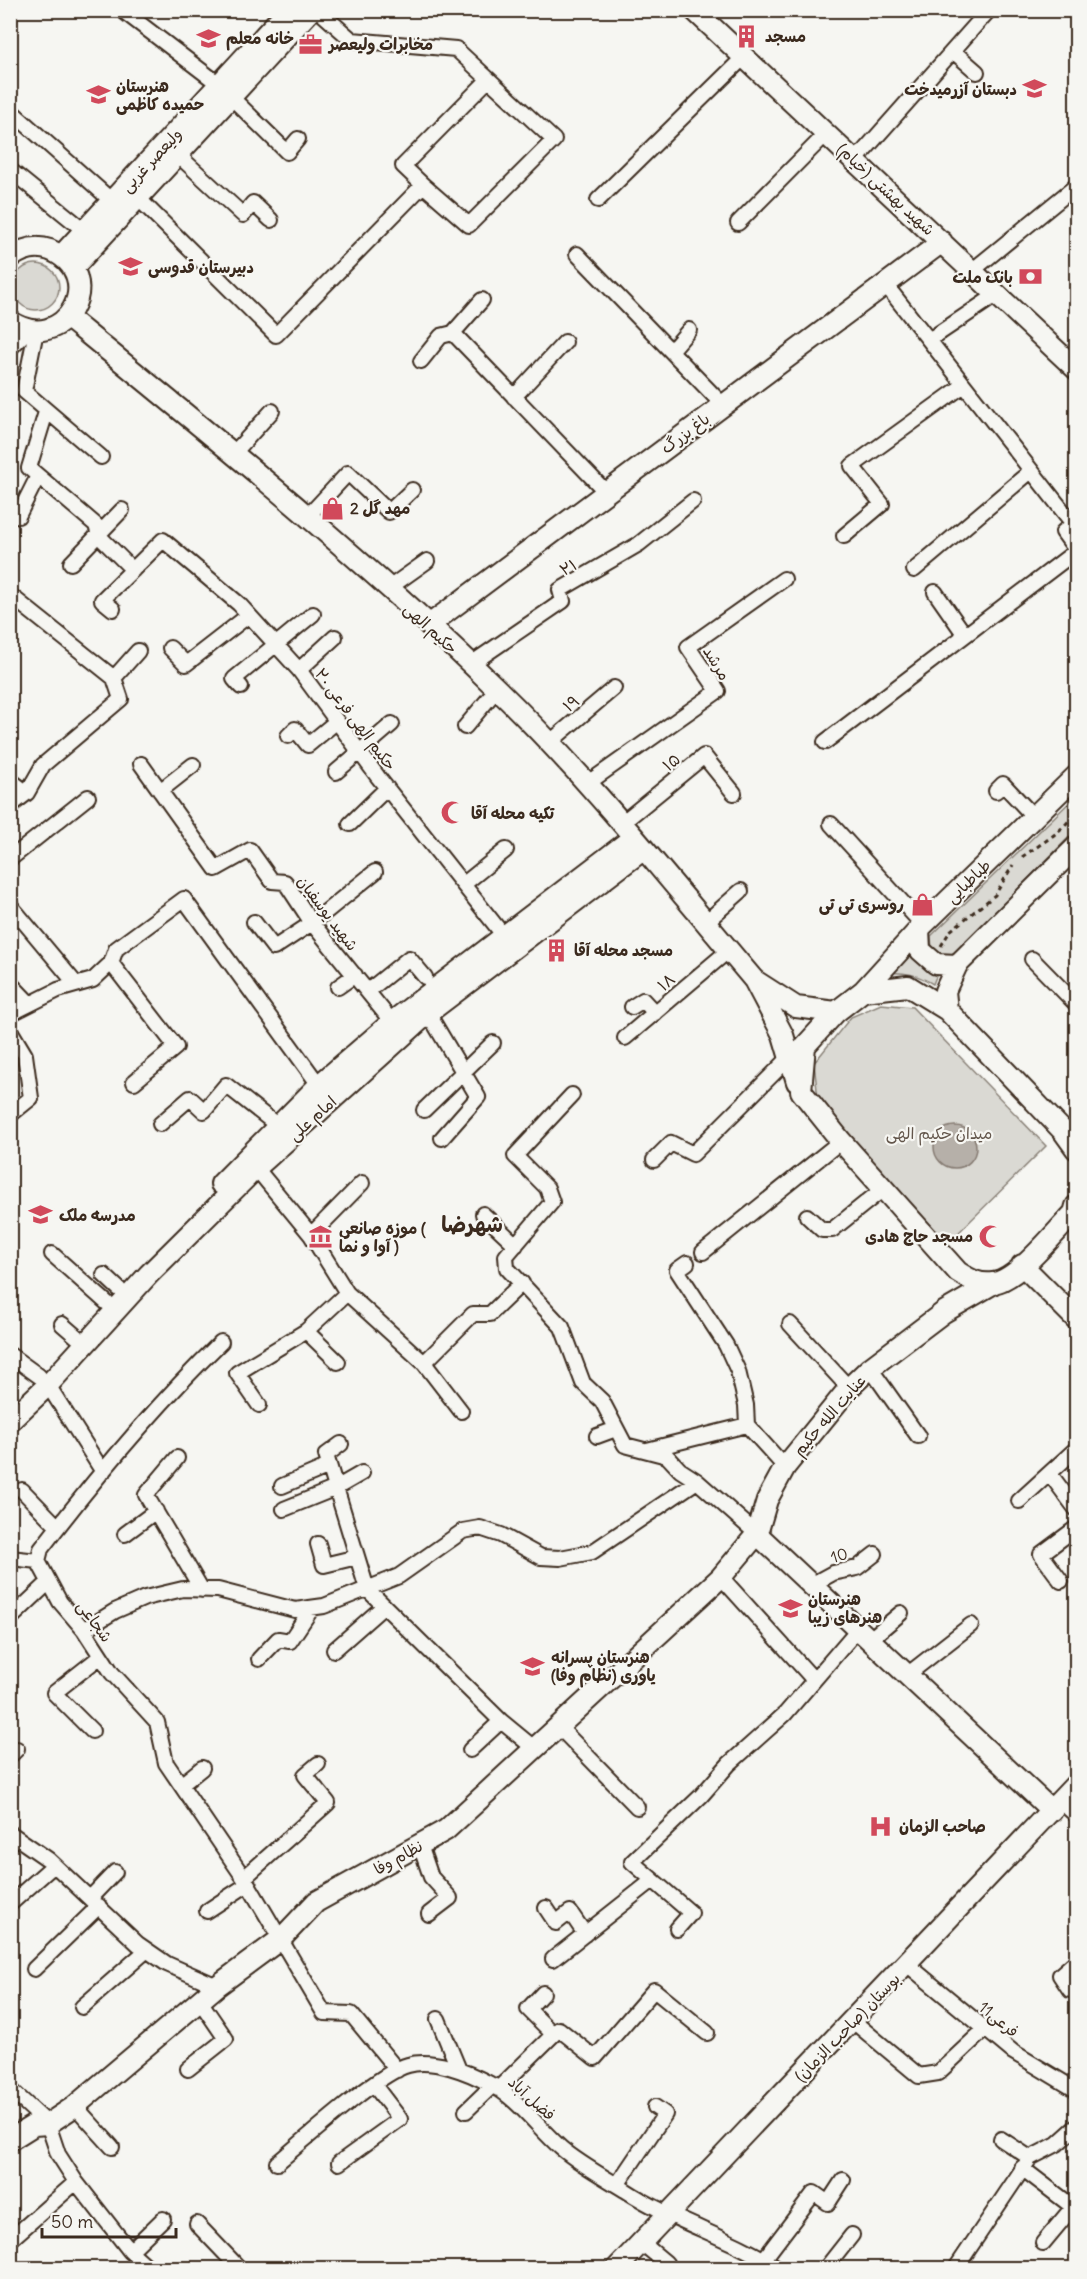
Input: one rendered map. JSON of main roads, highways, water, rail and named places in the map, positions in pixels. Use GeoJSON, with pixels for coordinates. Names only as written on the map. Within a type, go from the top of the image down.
{"type":"FeatureCollection","features":[{"type":"Feature","properties":{"kind":"main road","name":"ولیعصر غربی"},"geometry":{"type":"LineString","coordinates":[[68,262],[85,231],[226,91],[288,10]]}},
{"type":"Feature","properties":{"kind":"main road"},"geometry":{"type":"LineString","coordinates":[[68,262],[138,198],[178,155],[226,91],[312,10]]}},
{"type":"Feature","properties":{"kind":"main road","name":"شهید بهشتی (خیام)"},"geometry":{"type":"LineString","coordinates":[[694,10],[1077,369]]}},
{"type":"Feature","properties":{"kind":"main road","name":"باغ بزرگ"},"geometry":{"type":"LineString","coordinates":[[429,625],[942,242]]}},
{"type":"Feature","properties":{"kind":"main road"},"geometry":{"type":"LineString","coordinates":[[10,258],[31,248],[44,248],[68,262],[78,294],[68,317],[48,329],[24,327],[10,344]]}},
{"type":"Feature","properties":{"kind":"main road","name":"حکیم الهی"},"geometry":{"type":"LineString","coordinates":[[68,317],[309,515],[497,689],[588,783],[754,980]]}},
{"type":"Feature","properties":{"kind":"main road","name":"طباطبایی"},"geometry":{"type":"LineString","coordinates":[[863,991],[921,927],[1077,776]]}},
{"type":"Feature","properties":{"kind":"main road"},"geometry":{"type":"LineString","coordinates":[[10,1404],[44,1381],[77,1337],[113,1296],[319,1085],[392,1022],[633,836]]}},
{"type":"Feature","properties":{"kind":"main road","name":"امام علی"},"geometry":{"type":"LineString","coordinates":[[10,1421],[44,1381],[256,1168],[428,1013],[633,836]]}},
{"type":"Feature","properties":{"kind":"main road"},"geometry":{"type":"LineString","coordinates":[[947,1010],[945,991],[957,964],[1077,847]]}},
{"type":"Feature","properties":{"kind":"main road"},"geometry":{"type":"LineString","coordinates":[[921,927],[920,950],[936,964],[957,964]]}},
{"type":"Feature","properties":{"kind":"main road"},"geometry":{"type":"LineString","coordinates":[[754,980],[796,1007],[836,1012]]}},
{"type":"Feature","properties":{"kind":"main road"},"geometry":{"type":"LineString","coordinates":[[754,980],[783,1035],[801,1091],[841,1141],[958,1272],[975,1282],[994,1283],[1010,1277],[1074,1213],[1077,1206]]}},
{"type":"Feature","properties":{"kind":"main road"},"geometry":{"type":"LineString","coordinates":[[801,1091],[805,1046],[836,1012],[863,991],[908,986],[947,1010],[1063,1131],[1077,1149]]}},
{"type":"Feature","properties":{"kind":"main road"},"geometry":{"type":"LineString","coordinates":[[1022,1265],[1077,1319]]}},
{"type":"Feature","properties":{"kind":"main road","name":"عنایت الله حکیم"},"geometry":{"type":"LineString","coordinates":[[757,1534],[767,1500],[785,1467],[849,1388],[870,1368],[944,1312],[994,1283]]}},
{"type":"Feature","properties":{"kind":"main road"},"geometry":{"type":"LineString","coordinates":[[757,1534],[907,1675],[1057,1806]]}},
{"type":"Feature","properties":{"kind":"main road","name":"نظام وفا"},"geometry":{"type":"LineString","coordinates":[[10,2140],[34,2125],[48,2124],[75,2106],[217,1986],[282,1938],[316,1902],[446,1830],[721,1577],[757,1534]]}},
{"type":"Feature","properties":{"kind":"main road","name":"بوستان (صاحب الزمان)"},"geometry":{"type":"LineString","coordinates":[[617,2268],[1077,1784]]}},
{"type":"Feature","properties":{"kind":"place","name":"مسجد"},"geometry":{"type":"Point","coordinates":[747,36]}},
{"type":"Feature","properties":{"kind":"place","name":"خانه معلم"},"geometry":{"type":"Point","coordinates":[208,38]}},
{"type":"Feature","properties":{"kind":"place","name":"مخابرات ولیعصر"},"geometry":{"type":"Point","coordinates":[311,44]}},
{"type":"Feature","properties":{"kind":"place","name":"دبستان آزرمیدخت"},"geometry":{"type":"Point","coordinates":[1035,89]}},
{"type":"Feature","properties":{"kind":"place","name":"هنرستان حمیده کاظمی"},"geometry":{"type":"Point","coordinates":[98,95]}},
{"type":"Feature","properties":{"kind":"place","name":"دبیرستان قدوسی"},"geometry":{"type":"Point","coordinates":[130,267]}},
{"type":"Feature","properties":{"kind":"place","name":"بانک ملت"},"geometry":{"type":"Point","coordinates":[1031,277]}},
{"type":"Feature","properties":{"kind":"place","name":"مهد گل 2"},"geometry":{"type":"Point","coordinates":[332,508]}},
{"type":"Feature","properties":{"kind":"place","name":"تکیه محله آقا"},"geometry":{"type":"Point","coordinates":[453,813]}},
{"type":"Feature","properties":{"kind":"place","name":"روسری تی تی"},"geometry":{"type":"Point","coordinates":[922,904]}},
{"type":"Feature","properties":{"kind":"place","name":"مسجد محله آقا"},"geometry":{"type":"Point","coordinates":[556,950]}},
{"type":"Feature","properties":{"kind":"place","name":"مدرسه ملک"},"geometry":{"type":"Point","coordinates":[41,1215]}},
{"type":"Feature","properties":{"kind":"place","name":"مسجد حاج هادی"},"geometry":{"type":"Point","coordinates":[991,1236]}},
{"type":"Feature","properties":{"kind":"place","name":"موزه صانعی ( آوا و نما )"},"geometry":{"type":"Point","coordinates":[321,1237]}},
{"type":"Feature","properties":{"kind":"place","name":"هنرستان هنرهای زیبا"},"geometry":{"type":"Point","coordinates":[790,1608]}},
{"type":"Feature","properties":{"kind":"place","name":"هنرستان پسرانه یاوری (نظام وفا)"},"geometry":{"type":"Point","coordinates":[533,1666]}},
{"type":"Feature","properties":{"kind":"place","name":"صاحب الزمان"},"geometry":{"type":"Point","coordinates":[881,1826]}},
{"type":"Feature","properties":{"kind":"district","name":"شهرضا"},"geometry":{"type":"Point","coordinates":[472,1224]}},
{"type":"Feature","properties":{"kind":"park label","name":"میدان حکیم الهی"},"geometry":{"type":"Point","coordinates":[939,1133]}}]}
